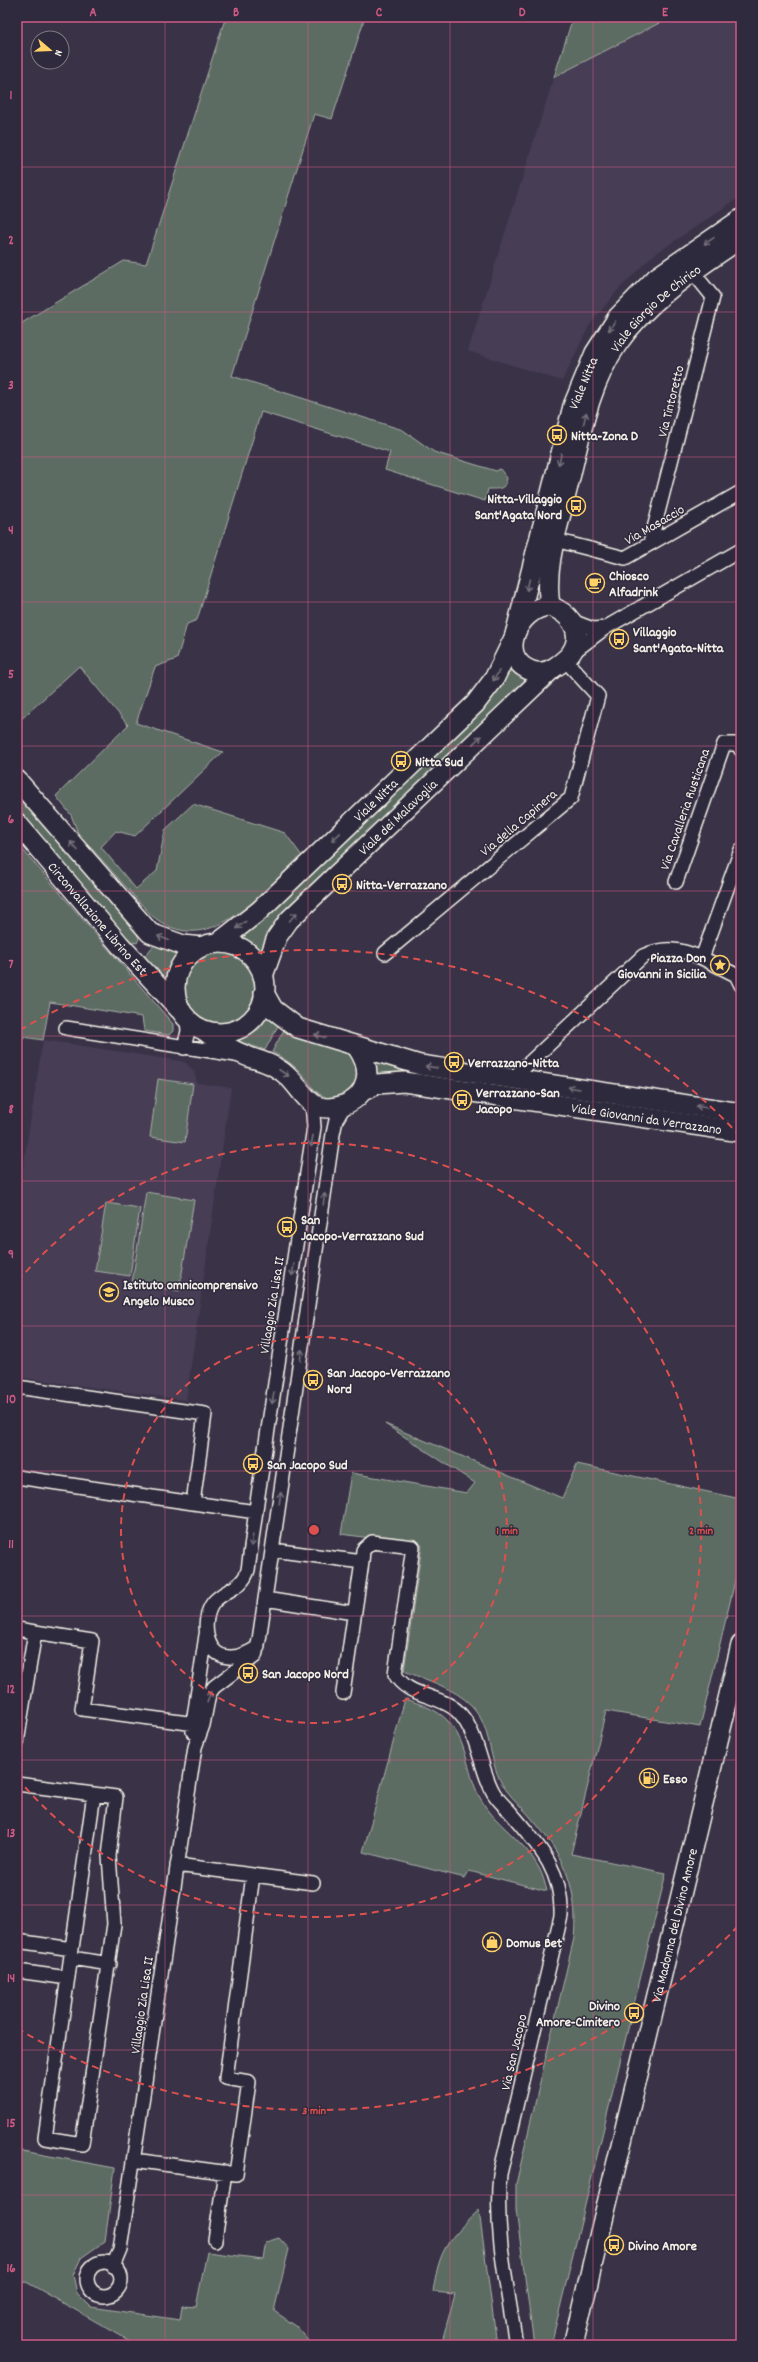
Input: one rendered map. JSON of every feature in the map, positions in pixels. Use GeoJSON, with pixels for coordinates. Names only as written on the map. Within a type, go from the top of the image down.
{"type":"FeatureCollection","features":[{"type":"Feature","properties":{"kind":"main road","name":"Viale Nitta"},"geometry":{"type":"LineString","coordinates":[[210,945],[259,911],[475,704],[494,679],[514,635],[573,406],[588,368],[605,336],[635,298],[657,277],[687,266],[741,219]]}},
{"type":"Feature","properties":{"kind":"main road","name":"Viale Giorgio De Chirico"},"geometry":{"type":"LineString","coordinates":[[550,606],[546,580],[555,540],[587,411],[608,361],[617,344],[687,266],[741,238]]}},
{"type":"Feature","properties":{"kind":"main road"},"geometry":{"type":"LineString","coordinates":[[550,606],[562,611],[572,621],[576,639],[562,662],[536,673],[522,666],[513,655],[514,635],[530,612],[536,608],[550,606]]}},
{"type":"Feature","properties":{"kind":"main road","name":"Viale dei Malavoglia"},"geometry":{"type":"LineString","coordinates":[[264,984],[277,937],[289,920],[562,662]]}},
{"type":"Feature","properties":{"kind":"main road"},"geometry":{"type":"LineString","coordinates":[[17,780],[150,933],[183,945],[235,946],[250,954],[264,984],[255,1016],[243,1026],[220,1033],[204,1030]]}},
{"type":"Feature","properties":{"kind":"main road","name":"Circonvallazione Librino Est"},"geometry":{"type":"LineString","coordinates":[[17,823],[120,945],[184,1015]]}},
{"type":"Feature","properties":{"kind":"main road"},"geometry":{"type":"LineString","coordinates":[[210,945],[186,958],[177,975],[175,993],[184,1015],[219,1042],[249,1057],[274,1066],[290,1076],[312,1103],[330,1107],[345,1105]]}},
{"type":"Feature","properties":{"kind":"main road","name":"Viale Giovanni da Verrazzano"},"geometry":{"type":"LineString","coordinates":[[264,984],[273,1009],[298,1028],[420,1065],[741,1113]]}},
{"type":"Feature","properties":{"kind":"main road"},"geometry":{"type":"LineString","coordinates":[[357,1047],[368,1068],[363,1091]]}},
{"type":"Feature","properties":{"kind":"main road","name":"Viale Giovanni da Verrazzano"},"geometry":{"type":"LineString","coordinates":[[345,1105],[363,1091],[377,1084],[404,1082],[741,1132]]}},
{"type":"Feature","properties":{"kind":"main road","name":"Via Madonna del Divino Amore"},"geometry":{"type":"LineString","coordinates":[[573,2345],[741,1645]]}},
{"type":"Feature","properties":{"kind":"street","name":"Via Tintoretto"},"geometry":{"type":"LineString","coordinates":[[650,544],[713,297],[687,266]]}},
{"type":"Feature","properties":{"kind":"street","name":"Via Masaccio"},"geometry":{"type":"LineString","coordinates":[[555,540],[625,558],[741,492]]}},
{"type":"Feature","properties":{"kind":"street"},"geometry":{"type":"LineString","coordinates":[[562,662],[605,628],[741,550]]}},
{"type":"Feature","properties":{"kind":"street"},"geometry":{"type":"LineString","coordinates":[[572,621],[593,629],[605,628]]}},
{"type":"Feature","properties":{"kind":"street","name":"Via della Capinera"},"geometry":{"type":"LineString","coordinates":[[384,953],[571,798],[598,696],[562,662]]}},
{"type":"Feature","properties":{"kind":"street","name":"Via Cavalleria Rusticana"},"geometry":{"type":"LineString","coordinates":[[676,882],[724,744],[738,744],[741,750]]}},
{"type":"Feature","properties":{"kind":"street"},"geometry":{"type":"LineString","coordinates":[[702,958],[741,850]]}},
{"type":"Feature","properties":{"kind":"street"},"geometry":{"type":"LineString","coordinates":[[512,1079],[643,956],[657,950],[683,951],[702,958],[736,975],[741,985]]}},
{"type":"Feature","properties":{"kind":"street"},"geometry":{"type":"LineString","coordinates":[[184,1015],[188,1031],[184,1048]]}},
{"type":"Feature","properties":{"kind":"street"},"geometry":{"type":"LineString","coordinates":[[66,1028],[184,1048],[249,1057]]}},
{"type":"Feature","properties":{"kind":"street","name":"Villaggio Zia Lisa II"},"geometry":{"type":"LineString","coordinates":[[113,2266],[120,2249],[178,1865],[198,1725],[206,1635],[210,1609],[214,1602],[246,1579],[314,1127],[312,1103]]}},
{"type":"Feature","properties":{"kind":"street"},"geometry":{"type":"LineString","coordinates":[[17,1629],[92,1641],[82,1709],[198,1725],[209,1694],[214,1687],[255,1656],[258,1647],[266,1599],[333,1134],[338,1116],[345,1105]]}},
{"type":"Feature","properties":{"kind":"street"},"geometry":{"type":"LineString","coordinates":[[17,1387],[205,1414],[193,1503]]}},
{"type":"Feature","properties":{"kind":"street"},"geometry":{"type":"LineString","coordinates":[[17,1477],[256,1512]]}},
{"type":"Feature","properties":{"kind":"street","name":"Via San Jacopo"},"geometry":{"type":"LineString","coordinates":[[362,1562],[364,1550],[372,1542],[413,1547],[395,1674],[403,1685],[448,1705],[460,1714],[469,1729],[492,1792],[538,1844],[550,1862],[562,1898],[561,1916],[500,2174],[498,2193],[498,2218],[516,2345]]}},
{"type":"Feature","properties":{"kind":"street"},"geometry":{"type":"LineString","coordinates":[[273,1550],[362,1562],[343,1693]]}},
{"type":"Feature","properties":{"kind":"street"},"geometry":{"type":"LineString","coordinates":[[266,1599],[354,1613]]}},
{"type":"Feature","properties":{"kind":"street"},"geometry":{"type":"LineString","coordinates":[[17,1743],[19,1717],[35,1632]]}},
{"type":"Feature","properties":{"kind":"street"},"geometry":{"type":"LineString","coordinates":[[206,1635],[212,1650],[228,1657],[248,1654],[258,1647]]}},
{"type":"Feature","properties":{"kind":"street"},"geometry":{"type":"LineString","coordinates":[[17,1784],[94,1794],[116,1797],[108,1856],[114,1924],[110,1964],[82,2144],[45,2138],[94,1794]]}},
{"type":"Feature","properties":{"kind":"street"},"geometry":{"type":"LineString","coordinates":[[178,1865],[313,1883]]}},
{"type":"Feature","properties":{"kind":"street"},"geometry":{"type":"LineString","coordinates":[[134,2160],[236,2174],[249,2082],[226,2078],[253,1875]]}},
{"type":"Feature","properties":{"kind":"street"},"geometry":{"type":"LineString","coordinates":[[17,1941],[110,1964]]}},
{"type":"Feature","properties":{"kind":"street"},"geometry":{"type":"LineString","coordinates":[[17,1971],[68,1978]]}},
{"type":"Feature","properties":{"kind":"street"},"geometry":{"type":"LineString","coordinates":[[215,2240],[225,2172]]}},
{"type":"Feature","properties":{"kind":"shaded area"},"geometry":{"type":"Polygon","coordinates":[[[671,17],[741,17],[741,196],[651,257],[616,292],[589,326],[562,381],[468,351],[554,77],[671,17]]]}},
{"type":"Feature","properties":{"kind":"shaded area","name":"Istituto omnicomprensivo Angelo Musco"},"geometry":{"type":"Polygon","coordinates":[[[43,1040],[180,1061],[186,1063],[194,1071],[197,1083],[231,1088],[186,1400],[17,1377],[17,1207],[43,1040]]]}},
{"type":"Feature","properties":{"kind":"green space"},"geometry":{"type":"Polygon","coordinates":[[[234,17],[365,17],[332,119],[314,114],[232,376],[403,430],[434,452],[496,471],[500,469],[507,478],[503,487],[488,489],[485,501],[385,470],[390,452],[261,412],[197,620],[187,624],[177,659],[155,667],[136,723],[223,752],[135,836],[116,831],[101,847],[136,889],[157,871],[165,830],[193,804],[285,833],[302,856],[251,904],[232,918],[212,927],[192,931],[171,927],[150,914],[78,833],[71,815],[56,796],[128,725],[79,666],[17,723],[17,326],[124,261],[146,264],[224,22],[234,17]]]}},
{"type":"Feature","properties":{"kind":"green space"},"geometry":{"type":"Polygon","coordinates":[[[573,17],[671,17],[554,77],[573,17]]]}},
{"type":"Feature","properties":{"kind":"green space"},"geometry":{"type":"Polygon","coordinates":[[[509,668],[515,674],[529,682],[262,951],[241,937],[509,668]]]}},
{"type":"Feature","properties":{"kind":"green space"},"geometry":{"type":"Polygon","coordinates":[[[17,793],[137,934],[139,939],[137,943],[129,941],[17,810],[17,793]]]}},
{"type":"Feature","properties":{"kind":"green space"},"geometry":{"type":"Polygon","coordinates":[[[17,843],[173,1024],[173,1031],[169,1035],[144,1031],[142,1017],[50,1002],[43,1040],[17,1036],[17,843]]]}},
{"type":"Feature","properties":{"kind":"green space"},"geometry":{"type":"Polygon","coordinates":[[[154,945],[177,953],[168,969],[165,982],[144,957],[154,945]]]}},
{"type":"Feature","properties":{"kind":"green space"},"geometry":{"type":"Polygon","coordinates":[[[213,953],[227,953],[234,955],[246,963],[254,975],[256,989],[254,1003],[246,1015],[234,1023],[227,1025],[213,1025],[206,1023],[194,1015],[186,1003],[184,996],[184,982],[186,975],[194,963],[206,955],[213,953]]]}},
{"type":"Feature","properties":{"kind":"green space"},"geometry":{"type":"Polygon","coordinates":[[[269,1015],[279,1024],[265,1050],[237,1041],[259,1029],[269,1015]]]}},
{"type":"Feature","properties":{"kind":"green space"},"geometry":{"type":"Polygon","coordinates":[[[285,1028],[349,1053],[358,1070],[358,1076],[353,1087],[345,1095],[335,1098],[323,1096],[315,1090],[297,1069],[272,1052],[285,1028]]]}},
{"type":"Feature","properties":{"kind":"green space"},"geometry":{"type":"Polygon","coordinates":[[[375,1059],[595,1098],[594,1103],[377,1076],[375,1059]]]}},
{"type":"Feature","properties":{"kind":"green space"},"geometry":{"type":"Polygon","coordinates":[[[158,1079],[193,1084],[185,1142],[150,1137],[158,1079]]]}},
{"type":"Feature","properties":{"kind":"green space"},"geometry":{"type":"Polygon","coordinates":[[[146,1192],[194,1200],[179,1291],[132,1283],[146,1192]]]}},
{"type":"Feature","properties":{"kind":"green space"},"geometry":{"type":"Polygon","coordinates":[[[106,1203],[140,1208],[130,1276],[95,1271],[106,1203]]]}},
{"type":"Feature","properties":{"kind":"green space"},"geometry":{"type":"Polygon","coordinates":[[[385,1424],[562,1498],[577,1464],[741,1499],[741,1556],[700,1727],[606,1711],[571,1854],[666,1873],[551,2345],[534,2345],[516,2210],[516,2184],[574,1938],[574,1904],[567,1874],[553,1846],[502,1784],[494,1764],[483,1723],[478,1713],[471,1705],[457,1694],[440,1685],[404,1671],[422,1545],[341,1534],[351,1473],[467,1493],[475,1483],[385,1424]]]}},
{"type":"Feature","properties":{"kind":"green space"},"geometry":{"type":"Polygon","coordinates":[[[405,1699],[428,1707],[439,1713],[455,1729],[479,1796],[492,1815],[533,1858],[542,1874],[547,1891],[469,1871],[465,1878],[363,1852],[405,1699]]]}},
{"type":"Feature","properties":{"kind":"green space"},"geometry":{"type":"Polygon","coordinates":[[[17,2150],[115,2168],[105,2241],[81,2258],[73,2275],[77,2293],[91,2307],[180,2320],[182,2306],[196,2307],[207,2252],[263,2259],[266,2242],[279,2238],[289,2249],[274,2311],[296,2326],[313,2345],[137,2345],[17,2277],[17,2150]]]}},
{"type":"Feature","properties":{"kind":"green space"},"geometry":{"type":"Polygon","coordinates":[[[479,2210],[497,2345],[441,2345],[455,2294],[433,2292],[438,2265],[452,2237],[479,2210]]]}},
{"type":"Feature","properties":{"kind":"place","name":"Nitta-Zona D"},"geometry":{"type":"Point","coordinates":[557,435]}},
{"type":"Feature","properties":{"kind":"place","name":"Nitta-Villaggio Sant'Agata Nord"},"geometry":{"type":"Point","coordinates":[576,506]}},
{"type":"Feature","properties":{"kind":"place","name":"Chiosco Alfadrink"},"geometry":{"type":"Point","coordinates":[595,583]}},
{"type":"Feature","properties":{"kind":"place","name":"Villaggio Sant'Agata-Nitta"},"geometry":{"type":"Point","coordinates":[619,639]}},
{"type":"Feature","properties":{"kind":"place","name":"Nitta Sud"},"geometry":{"type":"Point","coordinates":[401,761]}},
{"type":"Feature","properties":{"kind":"place","name":"Nitta-Verrazzano"},"geometry":{"type":"Point","coordinates":[342,884]}},
{"type":"Feature","properties":{"kind":"place","name":"Piazza Don Giovanni in Sicilia"},"geometry":{"type":"Point","coordinates":[720,965]}},
{"type":"Feature","properties":{"kind":"place","name":"Verrazzano-Nitta"},"geometry":{"type":"Point","coordinates":[454,1062]}},
{"type":"Feature","properties":{"kind":"place","name":"Verrazzano-San Jacopo"},"geometry":{"type":"Point","coordinates":[462,1100]}},
{"type":"Feature","properties":{"kind":"place","name":"San Jacopo-Verrazzano Sud"},"geometry":{"type":"Point","coordinates":[287,1227]}},
{"type":"Feature","properties":{"kind":"place","name":"Istituto omnicomprensivo Angelo Musco"},"geometry":{"type":"Point","coordinates":[109,1292]}},
{"type":"Feature","properties":{"kind":"place","name":"San Jacopo-Verrazzano Nord"},"geometry":{"type":"Point","coordinates":[313,1380]}},
{"type":"Feature","properties":{"kind":"place","name":"San Jacopo Sud"},"geometry":{"type":"Point","coordinates":[253,1464]}},
{"type":"Feature","properties":{"kind":"place","name":"San Jacopo Nord"},"geometry":{"type":"Point","coordinates":[248,1673]}},
{"type":"Feature","properties":{"kind":"place","name":"Esso"},"geometry":{"type":"Point","coordinates":[649,1778]}},
{"type":"Feature","properties":{"kind":"place","name":"Domus Bet"},"geometry":{"type":"Point","coordinates":[492,1942]}},
{"type":"Feature","properties":{"kind":"place","name":"Divino Amore-Cimitero"},"geometry":{"type":"Point","coordinates":[634,2013]}},
{"type":"Feature","properties":{"kind":"place","name":"Divino Amore"},"geometry":{"type":"Point","coordinates":[614,2245]}}]}
